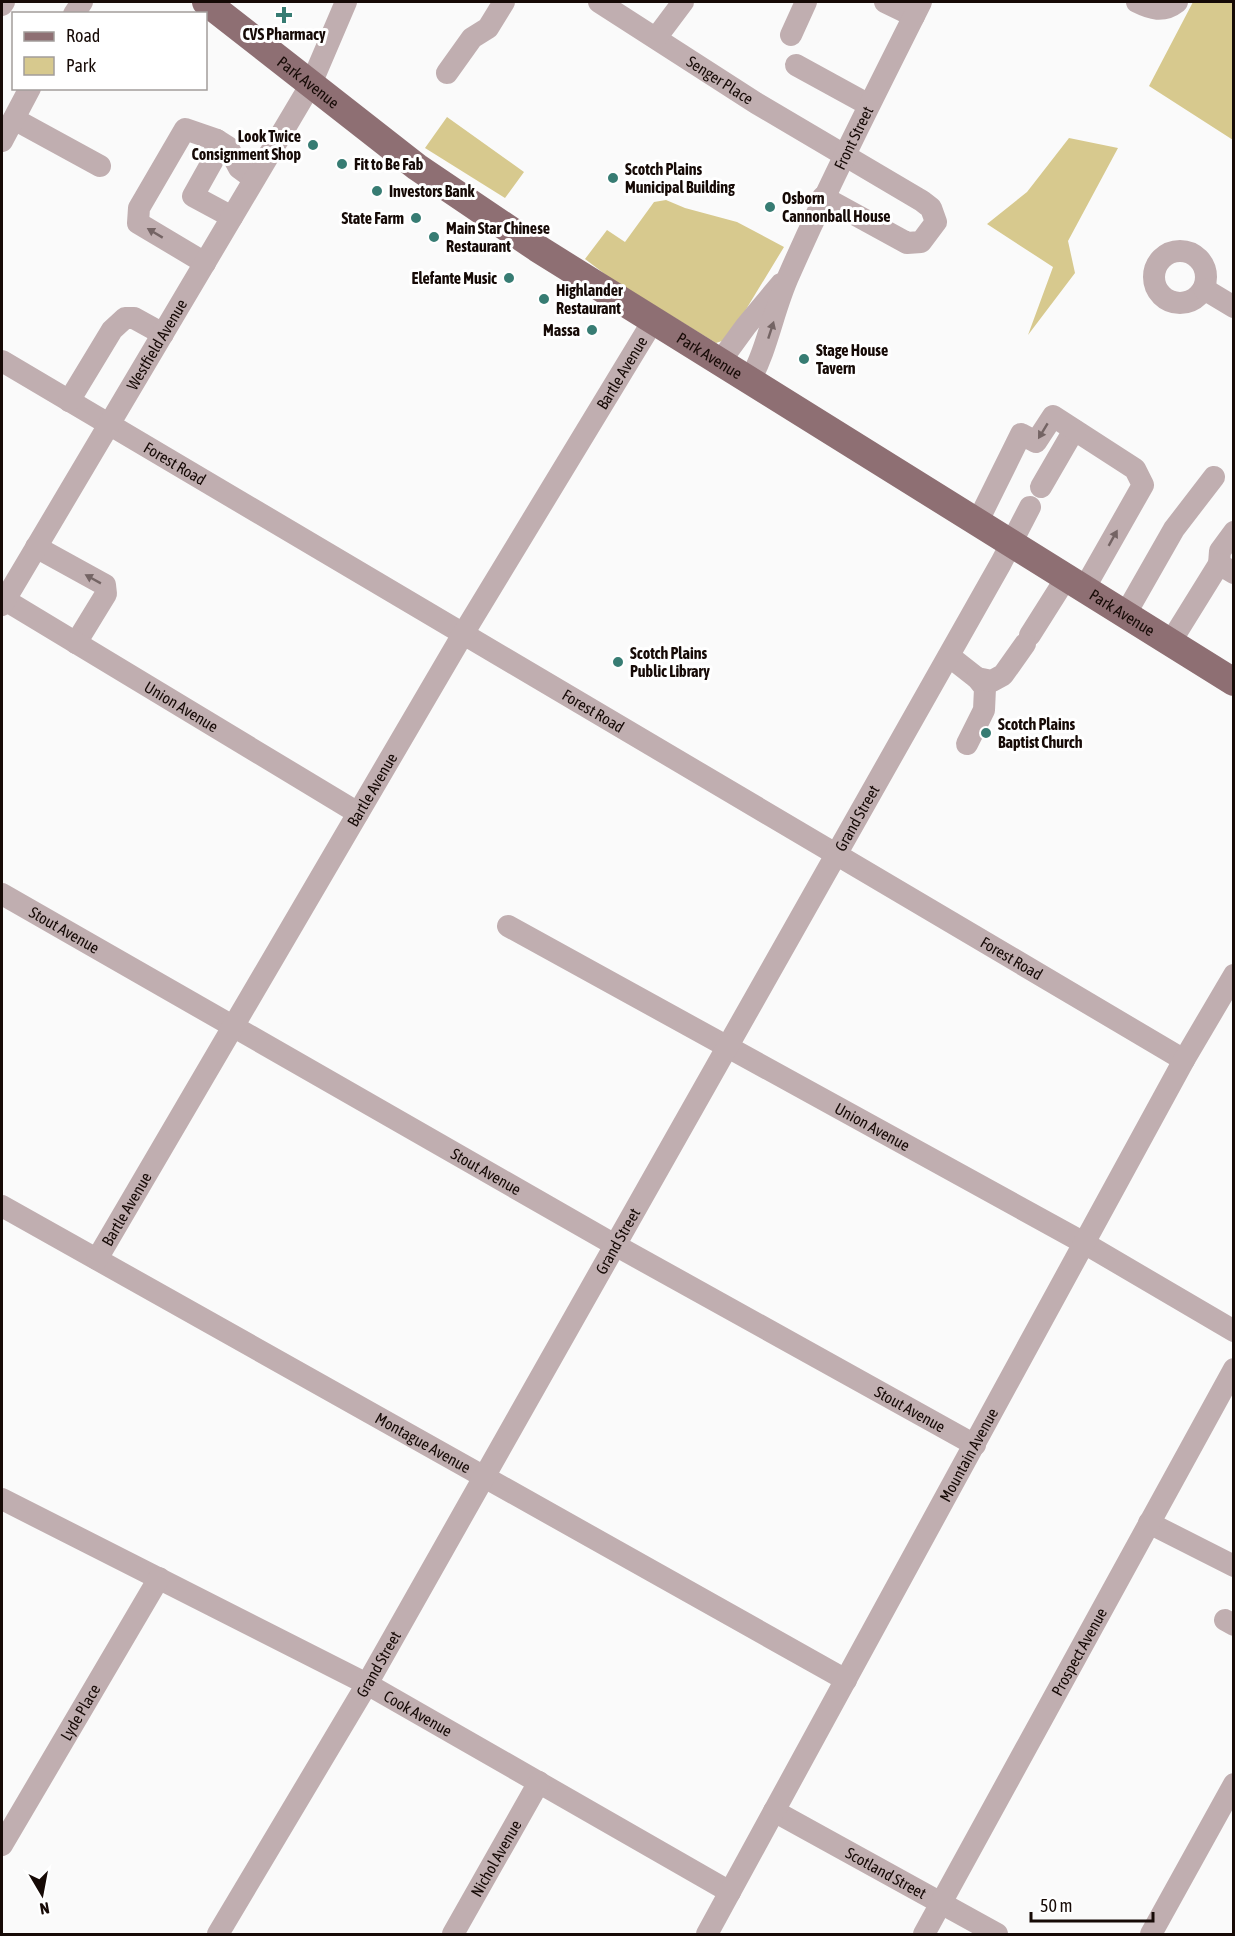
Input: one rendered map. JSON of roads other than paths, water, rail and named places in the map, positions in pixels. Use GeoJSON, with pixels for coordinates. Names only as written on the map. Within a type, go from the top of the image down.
{"type":"FeatureCollection","features":[{"type":"Feature","properties":{"kind":"main road","name":"Park Avenue"},"geometry":{"type":"LineString","coordinates":[[206,2],[417,167],[537,248],[1233,682]]}},
{"type":"Feature","properties":{"kind":"street","name":"Westfield Avenue"},"geometry":{"type":"LineString","coordinates":[[3,602],[311,84],[346,2]]}},
{"type":"Feature","properties":{"kind":"street"},"geometry":{"type":"LineString","coordinates":[[447,73],[472,38],[488,28],[504,2]]}},
{"type":"Feature","properties":{"kind":"street","name":"Senger Place"},"geometry":{"type":"LineString","coordinates":[[599,2],[756,103],[922,201],[931,207],[936,222],[921,242],[907,243],[823,198]]}},
{"type":"Feature","properties":{"kind":"street"},"geometry":{"type":"LineString","coordinates":[[656,38],[683,2]]}},
{"type":"Feature","properties":{"kind":"street"},"geometry":{"type":"LineString","coordinates":[[791,35],[806,2]]}},
{"type":"Feature","properties":{"kind":"street"},"geometry":{"type":"LineString","coordinates":[[885,2],[918,8]]}},
{"type":"Feature","properties":{"kind":"street"},"geometry":{"type":"LineString","coordinates":[[1137,2],[1156,10],[1177,2]]}},
{"type":"Feature","properties":{"kind":"street","name":"Front Street"},"geometry":{"type":"LineString","coordinates":[[749,382],[761,360],[788,276],[823,198],[918,8]]}},
{"type":"Feature","properties":{"kind":"street"},"geometry":{"type":"LineString","coordinates":[[796,65],[869,105]]}},
{"type":"Feature","properties":{"kind":"street"},"geometry":{"type":"LineString","coordinates":[[2,141],[29,90]]}},
{"type":"Feature","properties":{"kind":"street"},"geometry":{"type":"LineString","coordinates":[[14,119],[100,166]]}},
{"type":"Feature","properties":{"kind":"street"},"geometry":{"type":"LineString","coordinates":[[205,263],[138,223],[139,208],[185,129],[217,140],[228,147],[239,168],[254,179]]}},
{"type":"Feature","properties":{"kind":"street"},"geometry":{"type":"LineString","coordinates":[[217,140],[212,162],[193,196],[232,217]]}},
{"type":"Feature","properties":{"kind":"street","name":"Front Street"},"geometry":{"type":"LineString","coordinates":[[719,363],[746,326],[788,276]]}},
{"type":"Feature","properties":{"kind":"street"},"geometry":{"type":"LineString","coordinates":[[1204,289],[1233,307]]}},
{"type":"Feature","properties":{"kind":"street"},"geometry":{"type":"LineString","coordinates":[[69,401],[112,330],[125,318],[134,318],[163,334]]}},
{"type":"Feature","properties":{"kind":"street","name":"Bartle Avenue"},"geometry":{"type":"LineString","coordinates":[[97,1259],[463,634],[653,321]]}},
{"type":"Feature","properties":{"kind":"street","name":"Forest Road"},"geometry":{"type":"LineString","coordinates":[[2,361],[1184,1060]]}},
{"type":"Feature","properties":{"kind":"street"},"geometry":{"type":"LineString","coordinates":[[977,523],[1021,434],[1036,442],[1053,416],[1135,469],[1143,485],[1075,583],[1028,639],[1003,675],[992,681],[977,678]]}},
{"type":"Feature","properties":{"kind":"street"},"geometry":{"type":"LineString","coordinates":[[1041,486],[1074,430]]}},
{"type":"Feature","properties":{"kind":"street"},"geometry":{"type":"LineString","coordinates":[[1125,615],[1174,529],[1214,477]]}},
{"type":"Feature","properties":{"kind":"street","name":"Grand Street"},"geometry":{"type":"LineString","coordinates":[[218,1935],[367,1684],[1030,507]]}},
{"type":"Feature","properties":{"kind":"street"},"geometry":{"type":"LineString","coordinates":[[1170,643],[1226,568],[1220,551],[1233,532]]}},
{"type":"Feature","properties":{"kind":"street"},"geometry":{"type":"LineString","coordinates":[[36,547],[105,585],[106,594],[76,643]]}},
{"type":"Feature","properties":{"kind":"street","name":"Union Avenue"},"geometry":{"type":"LineString","coordinates":[[3,602],[76,643],[358,813]]}},
{"type":"Feature","properties":{"kind":"street"},"geometry":{"type":"LineString","coordinates":[[948,656],[977,678],[985,688],[984,710],[967,744]]}},
{"type":"Feature","properties":{"kind":"street","name":"Stout Avenue"},"geometry":{"type":"LineString","coordinates":[[2,894],[615,1245],[975,1445]]}},
{"type":"Feature","properties":{"kind":"street","name":"Union Avenue"},"geometry":{"type":"LineString","coordinates":[[508,926],[1084,1243],[1233,1331]]}},
{"type":"Feature","properties":{"kind":"street","name":"Mountain Avenue"},"geometry":{"type":"LineString","coordinates":[[707,1935],[1184,1060],[1233,975]]}},
{"type":"Feature","properties":{"kind":"street","name":"Montague Avenue"},"geometry":{"type":"LineString","coordinates":[[2,1206],[846,1680]]}},
{"type":"Feature","properties":{"kind":"street","name":"Prospect Avenue"},"geometry":{"type":"LineString","coordinates":[[924,1935],[1233,1369]]}},
{"type":"Feature","properties":{"kind":"street","name":"Cook Avenue"},"geometry":{"type":"LineString","coordinates":[[2,1499],[367,1684],[730,1892]]}},
{"type":"Feature","properties":{"kind":"street"},"geometry":{"type":"LineString","coordinates":[[1149,1523],[1233,1566]]}},
{"type":"Feature","properties":{"kind":"street","name":"Lyde Place"},"geometry":{"type":"LineString","coordinates":[[5,1832],[159,1578]]}},
{"type":"Feature","properties":{"kind":"street","name":"Nichol Avenue"},"geometry":{"type":"LineString","coordinates":[[453,1935],[539,1782]]}},
{"type":"Feature","properties":{"kind":"street"},"geometry":{"type":"LineString","coordinates":[[1151,1935],[1233,1784]]}},
{"type":"Feature","properties":{"kind":"street","name":"Scotland Street"},"geometry":{"type":"LineString","coordinates":[[774,1811],[997,1935]]}},
{"type":"Feature","properties":{"kind":"place","name":"CVS Pharmacy"},"geometry":{"type":"Point","coordinates":[284,15]}},
{"type":"Feature","properties":{"kind":"place","name":"Look Twice Consignment Shop"},"geometry":{"type":"Point","coordinates":[313,145]}},
{"type":"Feature","properties":{"kind":"place","name":"Fit to Be Fab"},"geometry":{"type":"Point","coordinates":[342,164]}},
{"type":"Feature","properties":{"kind":"place","name":"Scotch Plains Municipal Building"},"geometry":{"type":"Point","coordinates":[613,178]}},
{"type":"Feature","properties":{"kind":"place","name":"Investors Bank"},"geometry":{"type":"Point","coordinates":[377,191]}},
{"type":"Feature","properties":{"kind":"place","name":"Osborn Cannonball House"},"geometry":{"type":"Point","coordinates":[770,207]}},
{"type":"Feature","properties":{"kind":"place","name":"State Farm"},"geometry":{"type":"Point","coordinates":[416,218]}},
{"type":"Feature","properties":{"kind":"place","name":"Main Star Chinese Restaurant"},"geometry":{"type":"Point","coordinates":[434,237]}},
{"type":"Feature","properties":{"kind":"place","name":"Elefante Music"},"geometry":{"type":"Point","coordinates":[509,278]}},
{"type":"Feature","properties":{"kind":"place","name":"Highlander Restaurant"},"geometry":{"type":"Point","coordinates":[544,299]}},
{"type":"Feature","properties":{"kind":"place","name":"Massa"},"geometry":{"type":"Point","coordinates":[592,330]}},
{"type":"Feature","properties":{"kind":"place","name":"Stage House Tavern"},"geometry":{"type":"Point","coordinates":[804,359]}},
{"type":"Feature","properties":{"kind":"place","name":"Scotch Plains Public Library"},"geometry":{"type":"Point","coordinates":[618,662]}},
{"type":"Feature","properties":{"kind":"place","name":"Scotch Plains Baptist Church"},"geometry":{"type":"Point","coordinates":[986,733]}}]}
